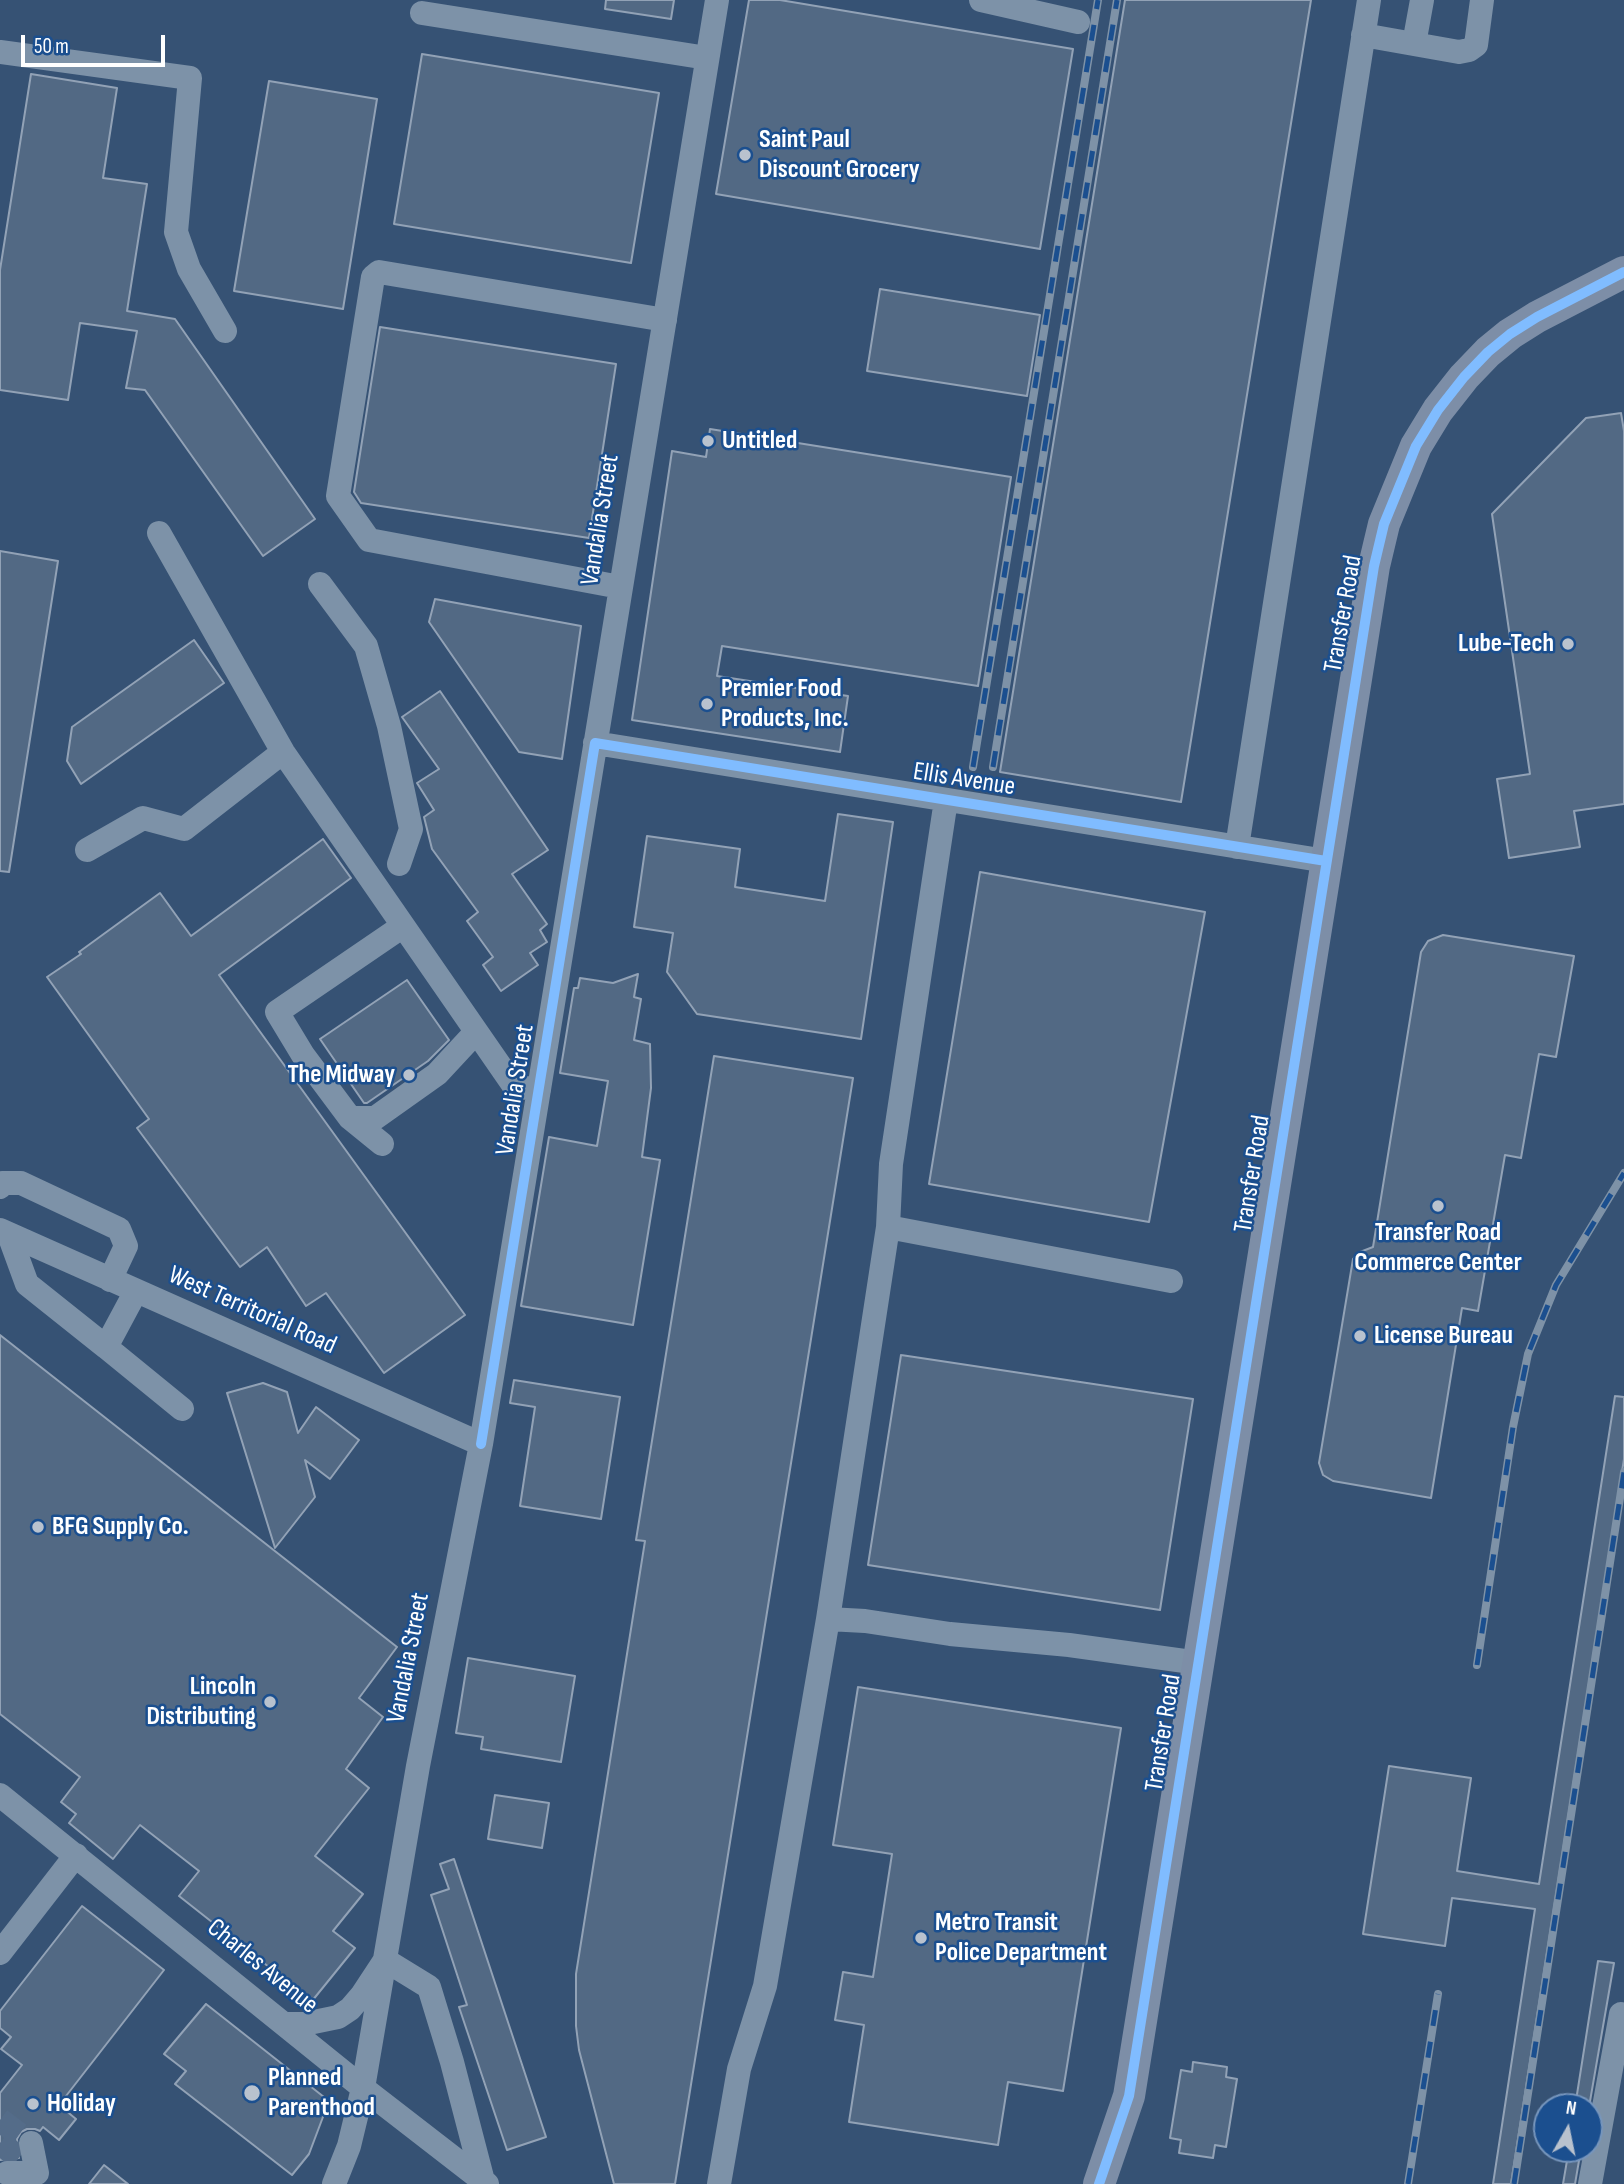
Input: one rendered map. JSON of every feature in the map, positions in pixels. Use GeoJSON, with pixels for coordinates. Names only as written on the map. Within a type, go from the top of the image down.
{"type":"FeatureCollection","features":[{"type":"Feature","properties":{"kind":"main road","name":"Transfer Road"},"geometry":{"type":"LineString","coordinates":[[1099,2184],[1129,2096],[1326,861],[1374,566],[1384,524],[1416,446],[1432,419],[1464,377],[1510,334],[1624,272]]}},
{"type":"Feature","properties":{"kind":"street","name":"Vandalia Street"},"geometry":{"type":"LineString","coordinates":[[334,2184],[349,2146],[363,2088],[418,1766],[481,1444],[717,0]]}},
{"type":"Feature","properties":{"kind":"street"},"geometry":{"type":"LineString","coordinates":[[981,0],[1078,22]]}},
{"type":"Feature","properties":{"kind":"street"},"geometry":{"type":"LineString","coordinates":[[1237,847],[1369,0]]}},
{"type":"Feature","properties":{"kind":"street"},"geometry":{"type":"LineString","coordinates":[[1415,44],[1422,0]]}},
{"type":"Feature","properties":{"kind":"street"},"geometry":{"type":"LineString","coordinates":[[1363,36],[1459,52],[1469,50],[1476,45],[1482,0]]}},
{"type":"Feature","properties":{"kind":"street"},"geometry":{"type":"LineString","coordinates":[[422,13],[707,58]]}},
{"type":"Feature","properties":{"kind":"street"},"geometry":{"type":"LineString","coordinates":[[0,52],[190,78],[176,232],[189,268],[225,331]]}},
{"type":"Feature","properties":{"kind":"street"},"geometry":{"type":"LineString","coordinates":[[620,587],[369,540],[338,496],[373,277],[379,272],[665,320]]}},
{"type":"Feature","properties":{"kind":"street"},"geometry":{"type":"LineString","coordinates":[[159,533],[282,752],[514,1086],[539,1090]]}},
{"type":"Feature","properties":{"kind":"street"},"geometry":{"type":"LineString","coordinates":[[320,584],[366,646],[389,726],[411,829],[400,864]]}},
{"type":"Feature","properties":{"kind":"street","name":"Ellis Avenue"},"geometry":{"type":"LineString","coordinates":[[595,743],[1326,861]]}},
{"type":"Feature","properties":{"kind":"street"},"geometry":{"type":"LineString","coordinates":[[87,850],[143,818],[184,829],[282,752]]}},
{"type":"Feature","properties":{"kind":"street"},"geometry":{"type":"LineString","coordinates":[[719,2184],[739,2069],[765,1986],[828,1619],[888,1227],[891,1164],[946,800]]}},
{"type":"Feature","properties":{"kind":"street"},"geometry":{"type":"LineString","coordinates":[[382,1144],[351,1118],[303,1055],[276,1012],[403,926]]}},
{"type":"Feature","properties":{"kind":"street"},"geometry":{"type":"LineString","coordinates":[[351,1118],[375,1118],[437,1074],[476,1032]]}},
{"type":"Feature","properties":{"kind":"street"},"geometry":{"type":"LineString","coordinates":[[0,1187],[2,1183],[21,1183],[119,1229],[126,1246],[110,1280]]}},
{"type":"Feature","properties":{"kind":"street"},"geometry":{"type":"LineString","coordinates":[[888,1227],[1171,1281]]}},
{"type":"Feature","properties":{"kind":"street"},"geometry":{"type":"LineString","coordinates":[[5,1233],[27,1284],[182,1409]]}},
{"type":"Feature","properties":{"kind":"street","name":"West Territorial Road"},"geometry":{"type":"LineString","coordinates":[[5,1233],[481,1444]]}},
{"type":"Feature","properties":{"kind":"street"},"geometry":{"type":"LineString","coordinates":[[106,1347],[135,1292]]}},
{"type":"Feature","properties":{"kind":"street"},"geometry":{"type":"LineString","coordinates":[[828,1619],[865,1621],[950,1634],[1199,1663]]}},
{"type":"Feature","properties":{"kind":"street","name":"Charles Avenue"},"geometry":{"type":"LineString","coordinates":[[0,1795],[363,2088],[485,2182]]}},
{"type":"Feature","properties":{"kind":"street"},"geometry":{"type":"LineString","coordinates":[[0,1953],[76,1855]]}},
{"type":"Feature","properties":{"kind":"street","name":"Vandalia Street"},"geometry":{"type":"LineString","coordinates":[[284,2024],[304,2024],[338,2017],[350,2009],[362,1995],[385,1959]]}},
{"type":"Feature","properties":{"kind":"street"},"geometry":{"type":"LineString","coordinates":[[385,1959],[429,1986],[485,2182]]}},
{"type":"Feature","properties":{"kind":"street"},"geometry":{"type":"LineString","coordinates":[[1590,2184],[1620,2014]]}},
{"type":"Feature","properties":{"kind":"building"},"geometry":{"type":"Polygon","coordinates":[[[606,0],[674,0],[671,19],[605,9],[606,0]]]}},
{"type":"Feature","properties":{"kind":"building"},"geometry":{"type":"Polygon","coordinates":[[[749,0],[780,0],[1073,49],[1040,249],[716,194],[749,0]]]}},
{"type":"Feature","properties":{"kind":"building"},"geometry":{"type":"Polygon","coordinates":[[[1125,0],[1311,0],[1181,802],[1000,772],[1125,0]]]}},
{"type":"Feature","properties":{"kind":"building"},"geometry":{"type":"Polygon","coordinates":[[[422,54],[659,93],[631,263],[394,224],[422,54]]]}},
{"type":"Feature","properties":{"kind":"building"},"geometry":{"type":"Polygon","coordinates":[[[31,74],[117,88],[103,178],[147,184],[127,311],[175,319],[315,519],[263,556],[145,390],[126,388],[137,331],[80,323],[68,400],[0,390],[0,270],[31,74]]]}},
{"type":"Feature","properties":{"kind":"building"},"geometry":{"type":"Polygon","coordinates":[[[269,81],[377,99],[343,309],[234,291],[269,81]]]}},
{"type":"Feature","properties":{"kind":"building"},"geometry":{"type":"Polygon","coordinates":[[[880,289],[1040,315],[1027,396],[867,371],[880,289]]]}},
{"type":"Feature","properties":{"kind":"building"},"geometry":{"type":"Polygon","coordinates":[[[380,327],[616,364],[589,538],[361,503],[354,492],[380,327]]]}},
{"type":"Feature","properties":{"kind":"building","name":"Lube-Tech"},"geometry":{"type":"Polygon","coordinates":[[[1621,413],[1624,431],[1624,804],[1574,811],[1580,847],[1509,858],[1497,779],[1530,774],[1492,514],[1586,418],[1621,413]]]}},
{"type":"Feature","properties":{"kind":"building"},"geometry":{"type":"Polygon","coordinates":[[[710,429],[1011,477],[978,686],[722,646],[717,676],[848,696],[840,752],[632,720],[672,451],[706,457],[710,429]]]}},
{"type":"Feature","properties":{"kind":"building"},"geometry":{"type":"Polygon","coordinates":[[[0,551],[58,561],[9,872],[0,871],[0,551]]]}},
{"type":"Feature","properties":{"kind":"building"},"geometry":{"type":"Polygon","coordinates":[[[435,599],[581,626],[562,759],[519,752],[429,622],[435,599]]]}},
{"type":"Feature","properties":{"kind":"building"},"geometry":{"type":"Polygon","coordinates":[[[194,640],[224,683],[81,784],[67,761],[72,727],[194,640]]]}},
{"type":"Feature","properties":{"kind":"building"},"geometry":{"type":"Polygon","coordinates":[[[440,691],[548,850],[512,874],[547,924],[540,930],[547,942],[530,953],[538,965],[501,991],[483,965],[493,957],[467,921],[478,912],[432,849],[424,817],[434,810],[417,783],[439,769],[402,717],[440,691]]]}},
{"type":"Feature","properties":{"kind":"building"},"geometry":{"type":"Polygon","coordinates":[[[838,814],[893,822],[861,1039],[697,1014],[667,972],[673,933],[634,927],[647,836],[740,849],[735,887],[825,901],[838,814]]]}},
{"type":"Feature","properties":{"kind":"building"},"geometry":{"type":"Polygon","coordinates":[[[323,839],[351,878],[219,975],[465,1315],[384,1373],[326,1293],[306,1306],[267,1247],[240,1267],[137,1128],[149,1119],[47,977],[160,893],[191,936],[323,839]]]}},
{"type":"Feature","properties":{"kind":"building"},"geometry":{"type":"Polygon","coordinates":[[[980,872],[1205,912],[1149,1222],[929,1184],[980,872]]]}},
{"type":"Feature","properties":{"kind":"building","name":"Transfer Road Commerce Center"},"geometry":{"type":"Polygon","coordinates":[[[1443,935],[1574,956],[1556,1057],[1539,1054],[1521,1158],[1505,1155],[1478,1311],[1462,1308],[1431,1498],[1333,1481],[1323,1475],[1319,1463],[1353,1259],[1360,1252],[1373,1247],[1421,952],[1428,941],[1443,935]]]}},
{"type":"Feature","properties":{"kind":"building"},"geometry":{"type":"Polygon","coordinates":[[[638,974],[634,997],[641,999],[634,1040],[650,1044],[651,1088],[642,1157],[660,1160],[633,1325],[521,1306],[549,1137],[597,1146],[608,1081],[560,1073],[574,988],[578,988],[580,978],[613,983],[638,974]]]}},
{"type":"Feature","properties":{"kind":"building"},"geometry":{"type":"Polygon","coordinates":[[[407,980],[449,1040],[428,1061],[364,1103],[320,1039],[407,980]]]}},
{"type":"Feature","properties":{"kind":"building"},"geometry":{"type":"Polygon","coordinates":[[[714,1056],[853,1078],[675,2184],[614,2184],[579,2050],[576,1974],[645,1541],[636,1540],[714,1056]]]}},
{"type":"Feature","properties":{"kind":"building"},"geometry":{"type":"Polygon","coordinates":[[[0,1335],[397,1647],[359,1698],[383,1717],[346,1769],[369,1788],[315,1856],[363,1894],[333,1931],[355,1948],[312,2001],[179,1896],[199,1871],[140,1825],[113,1859],[69,1823],[76,1814],[61,1802],[80,1777],[0,1714],[0,1335]]]}},
{"type":"Feature","properties":{"kind":"building"},"geometry":{"type":"Polygon","coordinates":[[[901,1355],[1193,1399],[1160,1610],[868,1565],[901,1355]]]}},
{"type":"Feature","properties":{"kind":"building"},"geometry":{"type":"Polygon","coordinates":[[[514,1380],[620,1397],[601,1519],[520,1506],[535,1407],[510,1403],[514,1380]]]}},
{"type":"Feature","properties":{"kind":"building"},"geometry":{"type":"Polygon","coordinates":[[[263,1383],[287,1392],[298,1433],[316,1407],[359,1440],[330,1479],[305,1460],[315,1497],[275,1548],[227,1393],[263,1383]]]}},
{"type":"Feature","properties":{"kind":"building"},"geometry":{"type":"Polygon","coordinates":[[[1615,1396],[1624,1397],[1624,1459],[1511,2184],[1493,2184],[1535,1909],[1452,1898],[1445,1946],[1363,1934],[1389,1766],[1471,1778],[1457,1871],[1539,1884],[1615,1396]]]}},
{"type":"Feature","properties":{"kind":"building"},"geometry":{"type":"Polygon","coordinates":[[[468,1658],[575,1676],[561,1762],[481,1749],[483,1737],[456,1733],[468,1658]]]}},
{"type":"Feature","properties":{"kind":"building"},"geometry":{"type":"Polygon","coordinates":[[[858,1687],[1121,1728],[1063,2091],[1008,2082],[998,2145],[849,2122],[864,2025],[835,2020],[843,1972],[873,1977],[892,1854],[833,1845],[858,1687]]]}},
{"type":"Feature","properties":{"kind":"building"},"geometry":{"type":"Polygon","coordinates":[[[495,1795],[549,1803],[542,1848],[488,1839],[495,1795]]]}},
{"type":"Feature","properties":{"kind":"building"},"geometry":{"type":"Polygon","coordinates":[[[454,1859],[546,2137],[507,2150],[459,2007],[467,2005],[431,1895],[449,1889],[440,1864],[454,1859]]]}},
{"type":"Feature","properties":{"kind":"building"},"geometry":{"type":"Polygon","coordinates":[[[82,1906],[164,1970],[59,2105],[76,2119],[59,2140],[43,2127],[40,2131],[27,2129],[21,2132],[17,2139],[19,2158],[0,2160],[0,2093],[22,2065],[1,2049],[11,2037],[0,2028],[0,2011],[82,1906]]]}},
{"type":"Feature","properties":{"kind":"building"},"geometry":{"type":"Polygon","coordinates":[[[1598,1961],[1614,1963],[1591,2093],[1577,2093],[1598,1961]]]}},
{"type":"Feature","properties":{"kind":"building","name":"Planned Parenthood"},"geometry":{"type":"Polygon","coordinates":[[[206,2004],[329,2101],[309,2154],[292,2175],[175,2084],[186,2071],[164,2054],[206,2004]]]}},
{"type":"Feature","properties":{"kind":"building"},"geometry":{"type":"Polygon","coordinates":[[[1193,2062],[1227,2067],[1226,2077],[1237,2079],[1226,2147],[1215,2145],[1213,2158],[1179,2153],[1181,2140],[1170,2138],[1181,2070],[1192,2072],[1193,2062]]]}},
{"type":"Feature","properties":{"kind":"building"},"geometry":{"type":"Polygon","coordinates":[[[1567,2163],[1579,2163],[1575,2184],[1563,2184],[1567,2163]]]}},
{"type":"Feature","properties":{"kind":"building"},"geometry":{"type":"Polygon","coordinates":[[[104,2165],[128,2184],[89,2184],[104,2165]]]}},
{"type":"Feature","properties":{"kind":"tunnel"},"geometry":{"type":"LineString","coordinates":[[0,2120],[31,2143]]}},
{"type":"Feature","properties":{"kind":"tunnel"},"geometry":{"type":"LineString","coordinates":[[0,2143],[19,2158]]}},
{"type":"Feature","properties":{"kind":"railway"},"geometry":{"type":"LineString","coordinates":[[973,767],[1098,0]]}},
{"type":"Feature","properties":{"kind":"railway"},"geometry":{"type":"LineString","coordinates":[[993,767],[1117,0]]}},
{"type":"Feature","properties":{"kind":"railway"},"geometry":{"type":"LineString","coordinates":[[1477,1665],[1513,1427],[1528,1354],[1556,1285],[1624,1173]]}},
{"type":"Feature","properties":{"kind":"railway"},"geometry":{"type":"LineString","coordinates":[[1514,2184],[1624,1472]]}},
{"type":"Feature","properties":{"kind":"railway"},"geometry":{"type":"LineString","coordinates":[[1408,2184],[1438,1994]]}},
{"type":"Feature","properties":{"kind":"cycle path"},"geometry":{"type":"LineString","coordinates":[[1099,2184],[1129,2096],[1374,566],[1384,524],[1416,446],[1438,410],[1464,377],[1510,334],[1624,272]]}},
{"type":"Feature","properties":{"kind":"cycle path"},"geometry":{"type":"LineString","coordinates":[[481,1444],[595,743],[1326,861]]}},
{"type":"Feature","properties":{"kind":"place","name":"Saint Paul Discount Grocery"},"geometry":{"type":"Point","coordinates":[745,155]}},
{"type":"Feature","properties":{"kind":"place","name":"Untitled"},"geometry":{"type":"Point","coordinates":[708,441]}},
{"type":"Feature","properties":{"kind":"place","name":"Lube-Tech"},"geometry":{"type":"Point","coordinates":[1568,644]}},
{"type":"Feature","properties":{"kind":"place","name":"Premier Food Products, Inc."},"geometry":{"type":"Point","coordinates":[707,704]}},
{"type":"Feature","properties":{"kind":"place","name":"The Midway"},"geometry":{"type":"Point","coordinates":[409,1075]}},
{"type":"Feature","properties":{"kind":"place","name":"Transfer Road Commerce Center"},"geometry":{"type":"Point","coordinates":[1438,1206]}},
{"type":"Feature","properties":{"kind":"place","name":"License Bureau"},"geometry":{"type":"Point","coordinates":[1360,1336]}},
{"type":"Feature","properties":{"kind":"place","name":"BFG Supply Co."},"geometry":{"type":"Point","coordinates":[38,1527]}},
{"type":"Feature","properties":{"kind":"place","name":"Lincoln Distributing"},"geometry":{"type":"Point","coordinates":[270,1702]}},
{"type":"Feature","properties":{"kind":"place","name":"Metro Transit Police Department"},"geometry":{"type":"Point","coordinates":[921,1938]}},
{"type":"Feature","properties":{"kind":"place","name":"Planned Parenthood"},"geometry":{"type":"Point","coordinates":[252,2093]}},
{"type":"Feature","properties":{"kind":"place","name":"Holiday"},"geometry":{"type":"Point","coordinates":[33,2104]}}]}
